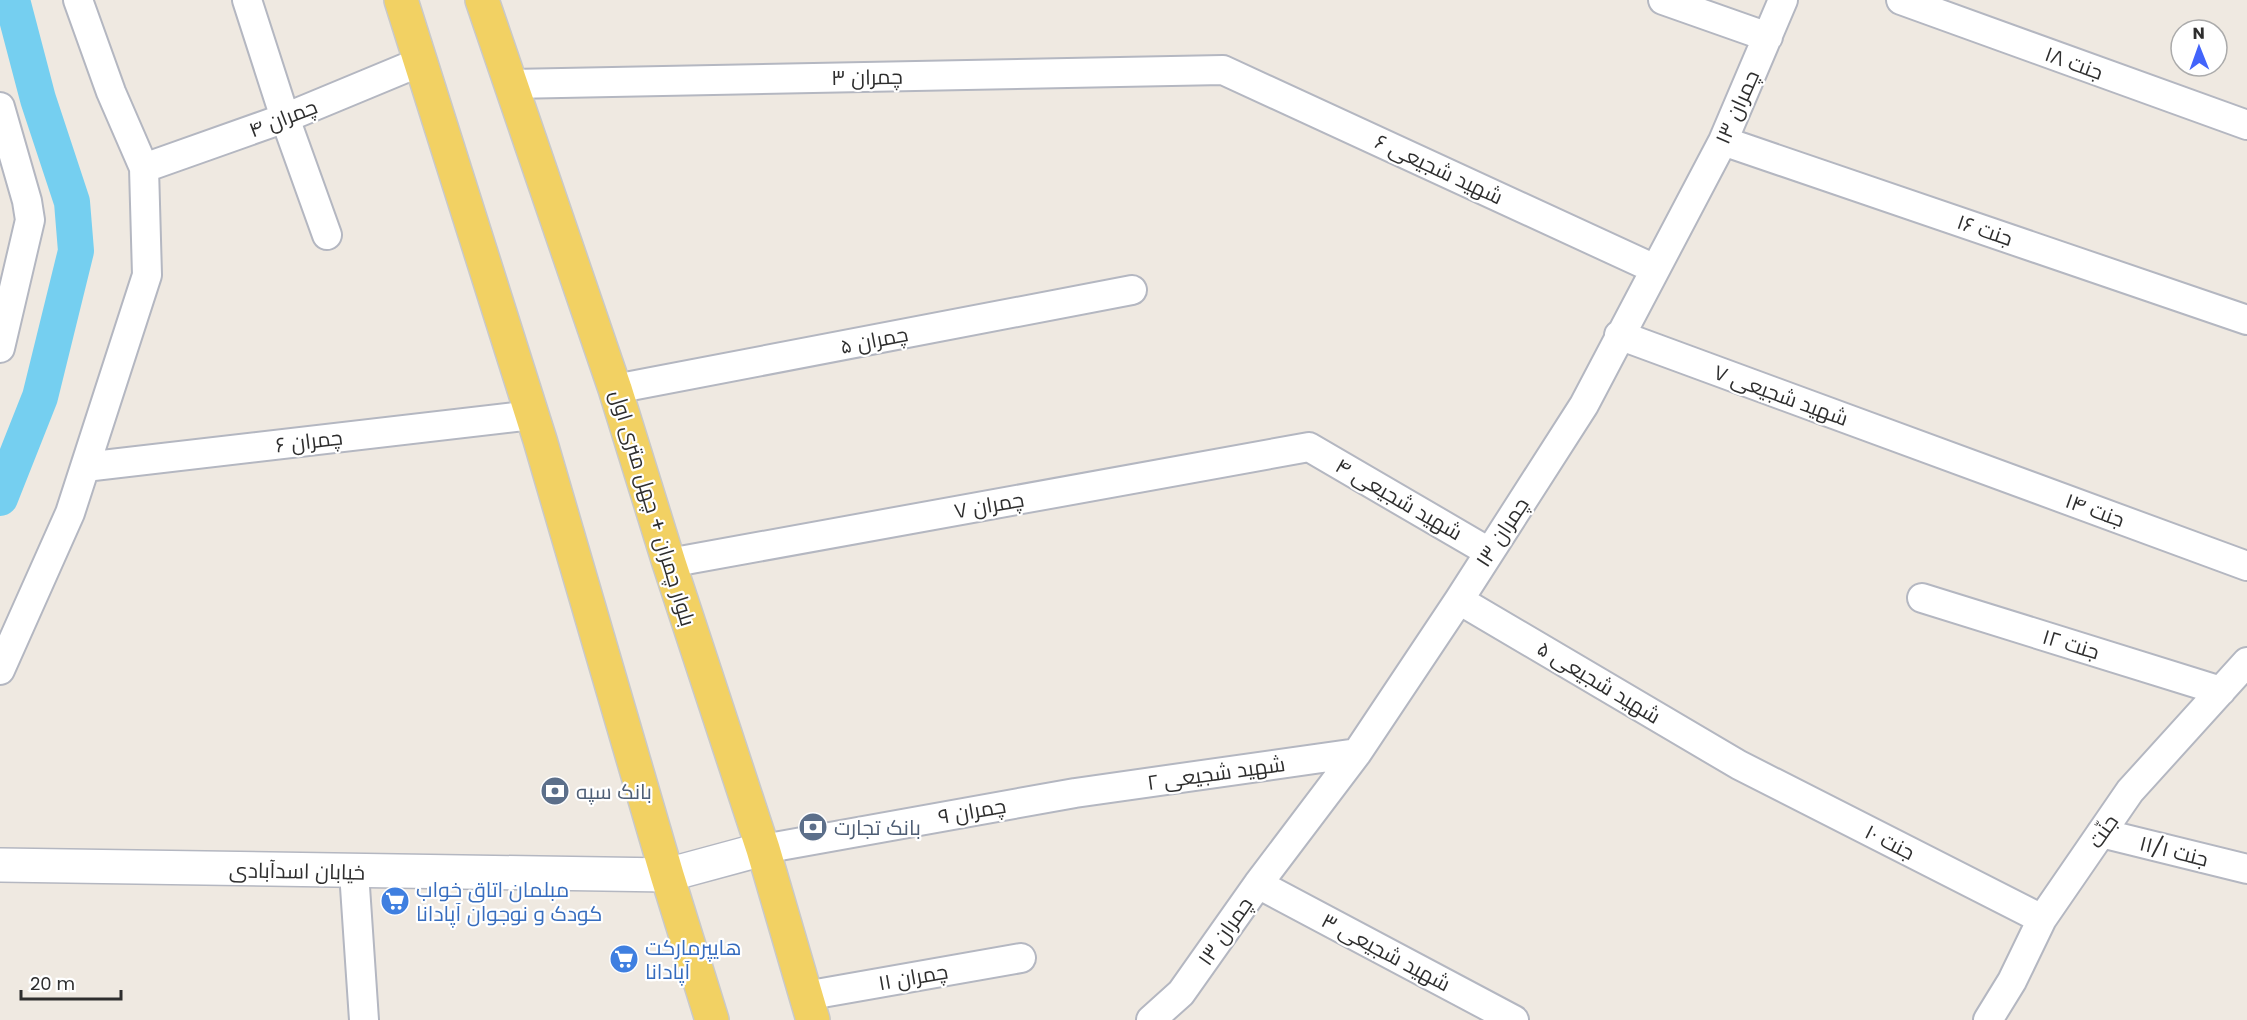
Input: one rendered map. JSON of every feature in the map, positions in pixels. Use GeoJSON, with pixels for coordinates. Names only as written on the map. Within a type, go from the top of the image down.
{"type":"FeatureCollection","features":[{"type":"Feature","properties":{"kind":"main road"},"geometry":{"type":"LineString","coordinates":[[401,0],[532,415],[712,1020]]}},
{"type":"Feature","properties":{"kind":"main road","name":"بلوار چمران + چهل متری اول"},"geometry":{"type":"LineString","coordinates":[[482,0],[615,389],[669,563],[763,849],[809,1008]]}},
{"type":"Feature","properties":{"kind":"main road","name":"خیابان اسدآبادی"},"geometry":{"type":"LineString","coordinates":[[0,865],[667,875],[763,849]]}},
{"type":"Feature","properties":{"kind":"street"},"geometry":{"type":"LineString","coordinates":[[0,669],[70,513],[147,274],[144,168],[111,92],[78,0]]}},
{"type":"Feature","properties":{"kind":"street"},"geometry":{"type":"LineString","coordinates":[[247,0],[285,118],[327,235]]}},
{"type":"Feature","properties":{"kind":"street"},"geometry":{"type":"LineString","coordinates":[[1663,0],[1768,37]]}},
{"type":"Feature","properties":{"kind":"street","name":"چمران ۱۳"},"geometry":{"type":"LineString","coordinates":[[1152,1020],[1181,993],[1258,884],[1357,753],[1459,600],[1584,405],[1723,141],[1783,0]]}},
{"type":"Feature","properties":{"kind":"street","name":"جنت ۱۸"},"geometry":{"type":"LineString","coordinates":[[1901,0],[2247,125]]}},
{"type":"Feature","properties":{"kind":"street","name":"چمران ۴"},"geometry":{"type":"LineString","coordinates":[[144,168],[285,118],[420,62]]}},
{"type":"Feature","properties":{"kind":"street","name":"چمران ۳"},"geometry":{"type":"LineString","coordinates":[[511,84],[1223,70]]}},
{"type":"Feature","properties":{"kind":"street","name":"شهید شجیعی ۶"},"geometry":{"type":"LineString","coordinates":[[1223,70],[1655,269]]}},
{"type":"Feature","properties":{"kind":"street"},"geometry":{"type":"LineString","coordinates":[[0,107],[27,201],[30,220],[0,348]]}},
{"type":"Feature","properties":{"kind":"street","name":"جنت ۱۶"},"geometry":{"type":"LineString","coordinates":[[1723,141],[2247,320]]}},
{"type":"Feature","properties":{"kind":"street","name":"چمران ۵"},"geometry":{"type":"LineString","coordinates":[[615,389],[1132,290]]}},
{"type":"Feature","properties":{"kind":"street","name":"شهید شجیعی ۷"},"geometry":{"type":"LineString","coordinates":[[1619,336],[1943,454]]}},
{"type":"Feature","properties":{"kind":"street","name":"چمران ۶"},"geometry":{"type":"LineString","coordinates":[[85,467],[532,415]]}},
{"type":"Feature","properties":{"kind":"street","name":"شهید شجیعی ۴"},"geometry":{"type":"LineString","coordinates":[[1309,447],[1489,552]]}},
{"type":"Feature","properties":{"kind":"street","name":"چمران ۷"},"geometry":{"type":"LineString","coordinates":[[669,563],[1309,447]]}},
{"type":"Feature","properties":{"kind":"street","name":"جنت ۱۴"},"geometry":{"type":"LineString","coordinates":[[1943,454],[2247,566]]}},
{"type":"Feature","properties":{"kind":"street","name":"جنت ۱۲"},"geometry":{"type":"LineString","coordinates":[[1922,598],[2221,691]]}},
{"type":"Feature","properties":{"kind":"street","name":"شهید شجیعی ۵"},"geometry":{"type":"LineString","coordinates":[[1459,600],[1739,765]]}},
{"type":"Feature","properties":{"kind":"street","name":"جنّت"},"geometry":{"type":"LineString","coordinates":[[1988,1020],[2012,981],[2042,919],[2130,791],[2247,662]]}},
{"type":"Feature","properties":{"kind":"street","name":"شهید شجیعی ۲"},"geometry":{"type":"LineString","coordinates":[[1075,793],[1357,753]]}},
{"type":"Feature","properties":{"kind":"street","name":"جنت ۱۰"},"geometry":{"type":"LineString","coordinates":[[1739,765],[2042,919]]}},
{"type":"Feature","properties":{"kind":"street","name":"چمران ۹"},"geometry":{"type":"LineString","coordinates":[[763,849],[1075,793]]}},
{"type":"Feature","properties":{"kind":"street","name":"جنت ۱۱/۱"},"geometry":{"type":"LineString","coordinates":[[2101,833],[2247,869]]}},
{"type":"Feature","properties":{"kind":"street"},"geometry":{"type":"LineString","coordinates":[[354,872],[364,1020]]}},
{"type":"Feature","properties":{"kind":"street","name":"شهید شجیعی ۳"},"geometry":{"type":"LineString","coordinates":[[1258,884],[1514,1020]]}},
{"type":"Feature","properties":{"kind":"street","name":"چمران ۱۱"},"geometry":{"type":"LineString","coordinates":[[809,1008],[1021,958]]}},
{"type":"Feature","properties":{"kind":"waterway"},"geometry":{"type":"LineString","coordinates":[[0,498],[40,397],[76,251],[72,202],[38,99],[12,0]]}},
{"type":"Feature","properties":{"kind":"place","name":"بانک سپه"},"geometry":{"type":"Point","coordinates":[555,791]}},
{"type":"Feature","properties":{"kind":"place","name":"بانک تجارت"},"geometry":{"type":"Point","coordinates":[813,827]}},
{"type":"Feature","properties":{"kind":"place","name":"مبلمان اتاق خواب کودک و نوجوان آپادانا"},"geometry":{"type":"Point","coordinates":[395,901]}},
{"type":"Feature","properties":{"kind":"place","name":"هایپرمارکت آپادانا"},"geometry":{"type":"Point","coordinates":[624,959]}}]}
